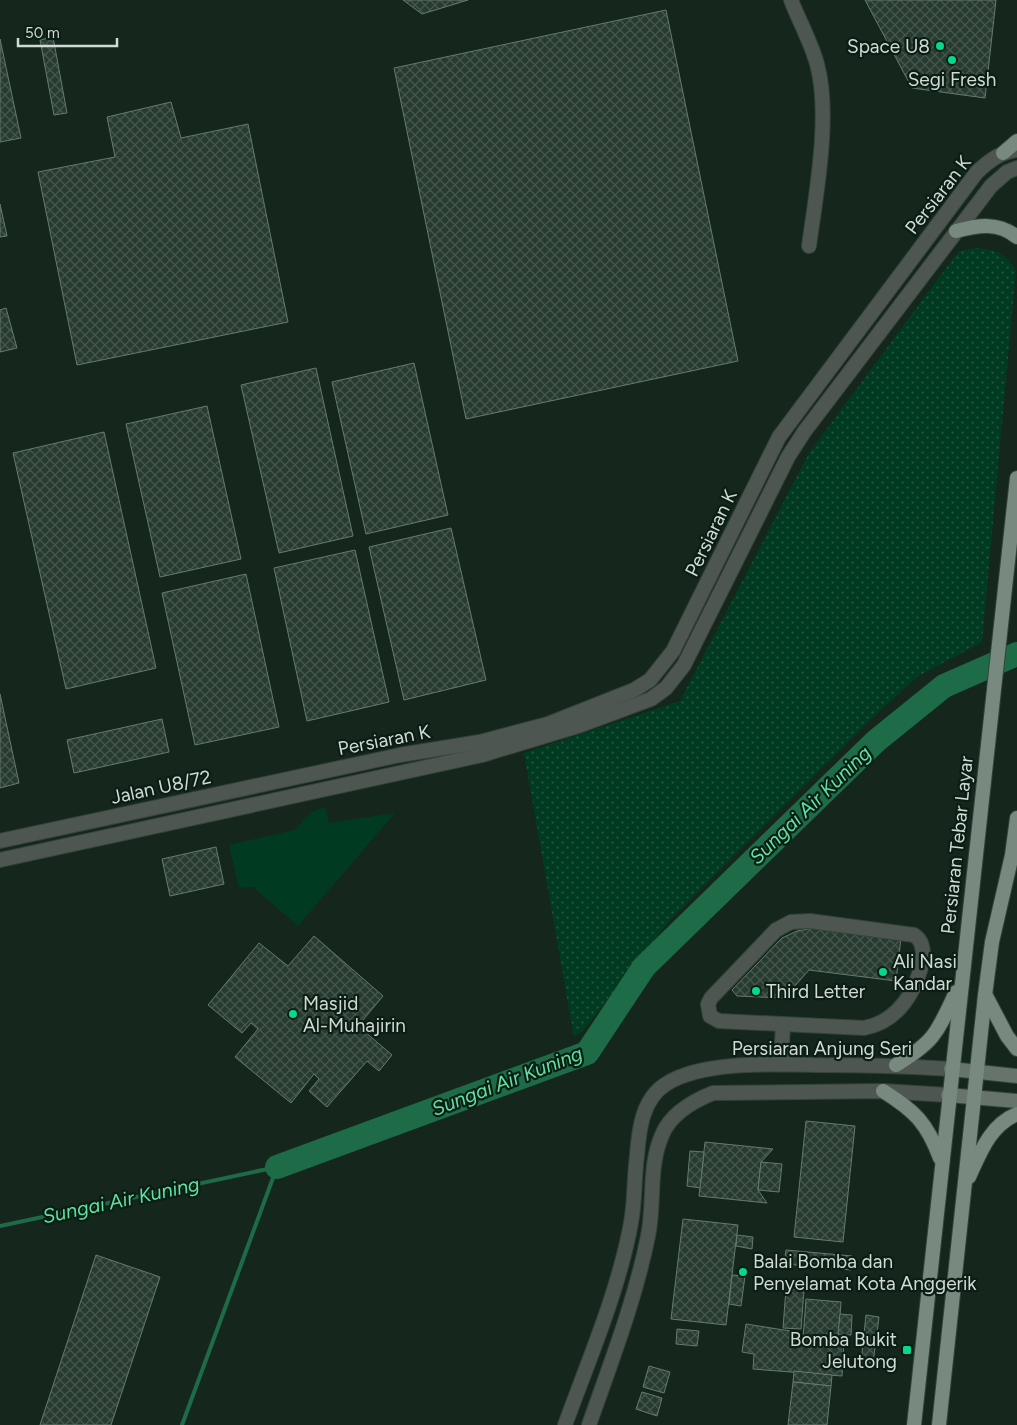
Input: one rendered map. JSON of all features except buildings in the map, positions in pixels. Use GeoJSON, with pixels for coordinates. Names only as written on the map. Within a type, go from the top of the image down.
{"type":"FeatureCollection","features":[{"type":"Feature","properties":{"kind":"main road"},"geometry":{"type":"LineString","coordinates":[[1003,153],[1017,141]]}},
{"type":"Feature","properties":{"kind":"main road"},"geometry":{"type":"LineString","coordinates":[[956,231],[976,226],[993,225],[1009,231],[1017,237]]}},
{"type":"Feature","properties":{"kind":"main road","name":"Persiaran Tebar Layar"},"geometry":{"type":"LineString","coordinates":[[914,1425],[960,982],[1017,478]]}},
{"type":"Feature","properties":{"kind":"main road"},"geometry":{"type":"LineString","coordinates":[[939,1425],[985,995],[992,942],[1006,886],[1017,818]]}},
{"type":"Feature","properties":{"kind":"main road"},"geometry":{"type":"LineString","coordinates":[[896,1065],[922,1048],[937,1032],[960,982]]}},
{"type":"Feature","properties":{"kind":"main road"},"geometry":{"type":"LineString","coordinates":[[985,995],[1007,1036],[1017,1049]]}},
{"type":"Feature","properties":{"kind":"main road"},"geometry":{"type":"LineString","coordinates":[[951,1069],[1017,1076]]}},
{"type":"Feature","properties":{"kind":"main road"},"geometry":{"type":"LineString","coordinates":[[884,1090],[917,1116],[931,1134],[941,1161]]}},
{"type":"Feature","properties":{"kind":"main road"},"geometry":{"type":"LineString","coordinates":[[948,1095],[1017,1101]]}},
{"type":"Feature","properties":{"kind":"main road"},"geometry":{"type":"LineString","coordinates":[[964,1189],[982,1148],[992,1133],[1000,1123],[1017,1114]]}},
{"type":"Feature","properties":{"kind":"street"},"geometry":{"type":"LineString","coordinates":[[791,0],[817,64],[821,88],[822,130],[809,246]]}},
{"type":"Feature","properties":{"kind":"street","name":"Persiaran K"},"geometry":{"type":"LineString","coordinates":[[329,770],[400,755],[480,742],[548,724],[626,693],[650,680],[673,651],[779,437],[977,172],[1003,153],[1017,150]]}},
{"type":"Feature","properties":{"kind":"street","name":"Persiaran K"},"geometry":{"type":"LineString","coordinates":[[296,796],[482,755],[542,738],[651,699],[666,688],[676,677],[695,647],[788,457],[804,432],[992,186],[1006,172],[1017,168]]}},
{"type":"Feature","properties":{"kind":"street","name":"Jalan U8/72"},"geometry":{"type":"LineString","coordinates":[[0,841],[329,770]]}},
{"type":"Feature","properties":{"kind":"street","name":"Jalan U8/72"},"geometry":{"type":"LineString","coordinates":[[0,860],[296,796]]}},
{"type":"Feature","properties":{"kind":"street"},"geometry":{"type":"LineString","coordinates":[[810,921],[914,935],[919,938],[922,957],[913,989],[904,1003],[880,1024],[864,1028],[783,1024],[719,1022],[710,1016],[708,1009],[710,998],[782,926],[791,922],[810,921]]}},
{"type":"Feature","properties":{"kind":"street"},"geometry":{"type":"LineString","coordinates":[[781,1064],[783,1024]]}},
{"type":"Feature","properties":{"kind":"street","name":"Persiaran Anjung Seri"},"geometry":{"type":"LineString","coordinates":[[565,1425],[618,1280],[631,1222],[640,1129],[645,1111],[653,1096],[666,1084],[712,1069],[746,1064],[896,1065],[951,1069]]}},
{"type":"Feature","properties":{"kind":"street"},"geometry":{"type":"LineString","coordinates":[[589,1425],[638,1286],[649,1232],[654,1164],[659,1143],[662,1133],[679,1112],[694,1101],[713,1093],[884,1090],[948,1095]]}},
{"type":"Feature","properties":{"kind":"green space"},"geometry":{"type":"Polygon","coordinates":[[[974,248],[988,249],[999,253],[1016,270],[982,642],[917,677],[873,717],[671,919],[583,1031],[574,1037],[524,753],[680,701],[809,453],[958,252],[974,248]]]}},
{"type":"Feature","properties":{"kind":"green space"},"geometry":{"type":"Polygon","coordinates":[[[325,807],[329,823],[395,813],[298,926],[253,887],[239,888],[229,845],[294,830],[313,811],[325,807]]]}},
{"type":"Feature","properties":{"kind":"waterway","name":"Sungai Air Kuning"},"geometry":{"type":"LineString","coordinates":[[277,1167],[587,1053],[644,967],[876,741],[944,686],[1017,654]]}},
{"type":"Feature","properties":{"kind":"waterway","name":"Sungai Air Kuning"},"geometry":{"type":"LineString","coordinates":[[0,1226],[277,1167]]}},
{"type":"Feature","properties":{"kind":"waterway"},"geometry":{"type":"LineString","coordinates":[[182,1425],[277,1167]]}},
{"type":"Feature","properties":{"kind":"place","name":"Space U8"},"geometry":{"type":"Point","coordinates":[940,46]}},
{"type":"Feature","properties":{"kind":"place","name":"Segi Fresh"},"geometry":{"type":"Point","coordinates":[952,60]}},
{"type":"Feature","properties":{"kind":"place","name":"Ali Nasi Kandar"},"geometry":{"type":"Point","coordinates":[883,972]}},
{"type":"Feature","properties":{"kind":"place","name":"Third Letter"},"geometry":{"type":"Point","coordinates":[756,991]}},
{"type":"Feature","properties":{"kind":"place","name":"Masjid Al-Muhajirin"},"geometry":{"type":"Point","coordinates":[293,1014]}},
{"type":"Feature","properties":{"kind":"place","name":"Balai Bomba dan Penyelamat Kota Anggerik"},"geometry":{"type":"Point","coordinates":[743,1272]}},
{"type":"Feature","properties":{"kind":"place","name":"Bomba Bukit Jelutong"},"geometry":{"type":"Point","coordinates":[907,1350]}}]}
